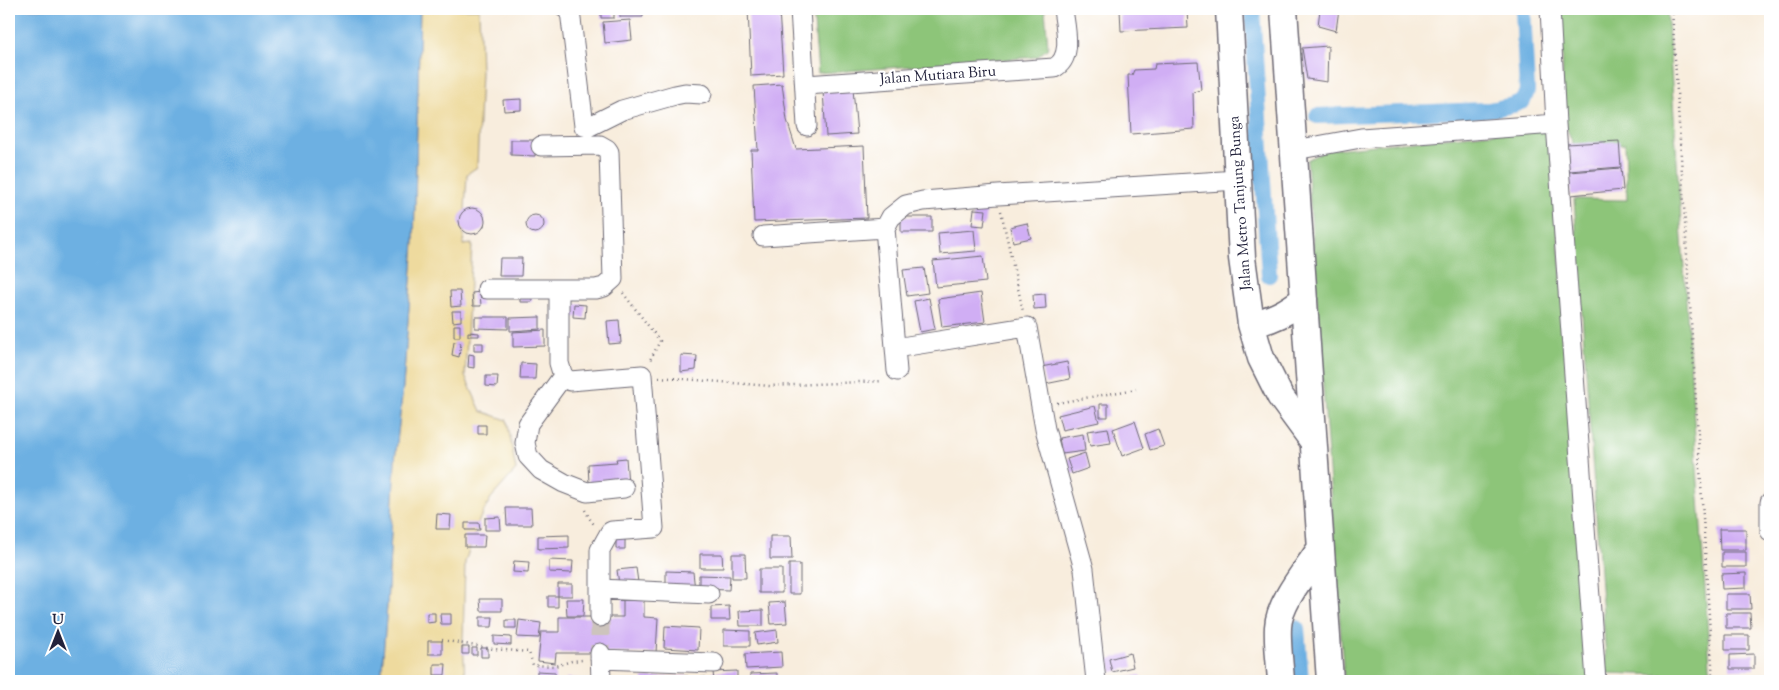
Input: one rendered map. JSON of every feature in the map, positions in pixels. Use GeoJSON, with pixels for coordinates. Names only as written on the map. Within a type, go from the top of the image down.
{"type":"FeatureCollection","features":[{"type":"Feature","properties":{"kind":"main road","name":"Jalan Metro Tanjung Bunga"},"geometry":{"type":"LineString","coordinates":[[1229,9],[1242,258],[1251,324],[1262,358],[1280,396],[1313,441]]}},
{"type":"Feature","properties":{"kind":"main road"},"geometry":{"type":"LineString","coordinates":[[1284,9],[1330,681]]}},
{"type":"Feature","properties":{"kind":"main road"},"geometry":{"type":"LineString","coordinates":[[1251,324],[1265,322],[1278,317],[1304,299]]}},
{"type":"Feature","properties":{"kind":"main road"},"geometry":{"type":"LineString","coordinates":[[1281,681],[1278,626],[1282,612],[1288,596],[1320,550]]}},
{"type":"Feature","properties":{"kind":"street"},"geometry":{"type":"LineString","coordinates":[[566,9],[570,11],[584,126],[588,127],[622,110],[685,92],[702,94]]}},
{"type":"Feature","properties":{"kind":"street"},"geometry":{"type":"LineString","coordinates":[[800,9],[807,126]]}},
{"type":"Feature","properties":{"kind":"street","name":"Jalan Mutiara Biru"},"geometry":{"type":"LineString","coordinates":[[806,85],[1050,69],[1059,65],[1065,56],[1066,40],[1063,9]]}},
{"type":"Feature","properties":{"kind":"street"},"geometry":{"type":"LineString","coordinates":[[1550,9],[1556,124],[1596,681]]}},
{"type":"Feature","properties":{"kind":"street"},"geometry":{"type":"LineString","coordinates":[[1295,150],[1361,138],[1556,124]]}},
{"type":"Feature","properties":{"kind":"street"},"geometry":{"type":"LineString","coordinates":[[487,289],[596,289],[613,279],[609,152],[607,149],[596,145],[541,146]]}},
{"type":"Feature","properties":{"kind":"street"},"geometry":{"type":"LineString","coordinates":[[897,371],[885,228],[891,217],[910,204],[998,195],[1238,180]]}},
{"type":"Feature","properties":{"kind":"street"},"geometry":{"type":"LineString","coordinates":[[764,236],[885,228]]}},
{"type":"Feature","properties":{"kind":"street"},"geometry":{"type":"LineString","coordinates":[[559,289],[560,363],[563,376],[570,381],[642,376],[654,528],[610,532],[600,550],[600,617]]}},
{"type":"Feature","properties":{"kind":"street"},"geometry":{"type":"LineString","coordinates":[[895,348],[1027,327],[1041,406],[1082,562],[1096,681]]}},
{"type":"Feature","properties":{"kind":"street"},"geometry":{"type":"LineString","coordinates":[[563,376],[528,424],[524,443],[528,456],[541,470],[564,483],[588,492],[624,488]]}},
{"type":"Feature","properties":{"kind":"street"},"geometry":{"type":"LineString","coordinates":[[1770,502],[1770,532]]}},
{"type":"Feature","properties":{"kind":"street"},"geometry":{"type":"LineString","coordinates":[[600,589],[709,594]]}},
{"type":"Feature","properties":{"kind":"street"},"geometry":{"type":"LineString","coordinates":[[601,681],[600,656],[714,663]]}},
{"type":"Feature","properties":{"kind":"path"},"geometry":{"type":"LineString","coordinates":[[1672,9],[1713,681]]}},
{"type":"Feature","properties":{"kind":"path"},"geometry":{"type":"LineString","coordinates":[[998,195],[1027,327]]}},
{"type":"Feature","properties":{"kind":"path"},"geometry":{"type":"LineString","coordinates":[[613,279],[660,341],[642,376],[770,386],[884,381],[897,371]]}},
{"type":"Feature","properties":{"kind":"path"},"geometry":{"type":"LineString","coordinates":[[1041,406],[1136,389]]}},
{"type":"Feature","properties":{"kind":"path"},"geometry":{"type":"LineString","coordinates":[[442,640],[493,649],[529,652],[533,664],[555,666],[600,656]]}},
{"type":"Feature","properties":{"kind":"green space"},"geometry":{"type":"Polygon","coordinates":[[[813,9],[1045,9],[1048,48],[1037,57],[818,73],[813,9]]]}},
{"type":"Feature","properties":{"kind":"green space"},"geometry":{"type":"Polygon","coordinates":[[[1562,9],[1667,9],[1711,681],[1663,681],[1663,675],[1607,673],[1574,199],[1627,200],[1625,144],[1575,148],[1563,120],[1562,9]]]}},
{"type":"Feature","properties":{"kind":"green space"},"geometry":{"type":"Polygon","coordinates":[[[1550,127],[1591,681],[1344,681],[1307,160],[1326,150],[1550,127]]]}},
{"type":"Feature","properties":{"kind":"sand"},"geometry":{"type":"Polygon","coordinates":[[[420,9],[479,9],[481,72],[477,167],[467,174],[463,245],[472,244],[465,376],[481,411],[507,420],[516,470],[491,498],[480,518],[465,562],[463,640],[465,681],[381,681],[395,461],[403,387],[414,242],[420,9]]]}},
{"type":"Feature","properties":{"kind":"water"},"geometry":{"type":"Polygon","coordinates":[[[9,9],[420,9],[414,242],[403,387],[395,461],[381,681],[9,681],[9,9]]]}},
{"type":"Feature","properties":{"kind":"building"},"geometry":{"type":"Polygon","coordinates":[[[601,9],[614,9],[614,18],[601,18],[601,9]]]}},
{"type":"Feature","properties":{"kind":"building"},"geometry":{"type":"Polygon","coordinates":[[[620,9],[643,9],[643,17],[620,17],[620,9]]]}},
{"type":"Feature","properties":{"kind":"building"},"geometry":{"type":"Polygon","coordinates":[[[748,9],[779,9],[783,74],[751,76],[748,9]]]}},
{"type":"Feature","properties":{"kind":"building"},"geometry":{"type":"Polygon","coordinates":[[[1120,9],[1187,9],[1188,28],[1121,31],[1120,9]]]}},
{"type":"Feature","properties":{"kind":"building"},"geometry":{"type":"Polygon","coordinates":[[[1320,9],[1339,9],[1336,31],[1318,26],[1320,9]]]}},
{"type":"Feature","properties":{"kind":"building"},"geometry":{"type":"Polygon","coordinates":[[[630,20],[632,40],[605,43],[603,22],[630,20]]]}},
{"type":"Feature","properties":{"kind":"building"},"geometry":{"type":"Polygon","coordinates":[[[1328,46],[1327,82],[1307,79],[1302,48],[1328,46]]]}},
{"type":"Feature","properties":{"kind":"building"},"geometry":{"type":"Polygon","coordinates":[[[1198,62],[1201,90],[1193,92],[1194,129],[1131,134],[1128,75],[1132,75],[1134,70],[1154,69],[1155,64],[1198,62]]]}},
{"type":"Feature","properties":{"kind":"building"},"geometry":{"type":"Polygon","coordinates":[[[782,84],[787,120],[796,149],[864,146],[867,218],[754,222],[751,150],[758,150],[754,86],[782,84]]]}},
{"type":"Feature","properties":{"kind":"building"},"geometry":{"type":"Polygon","coordinates":[[[853,89],[857,134],[826,136],[823,91],[853,89]]]}},
{"type":"Feature","properties":{"kind":"building"},"geometry":{"type":"Polygon","coordinates":[[[521,99],[521,110],[504,111],[503,100],[521,99]]]}},
{"type":"Feature","properties":{"kind":"building"},"geometry":{"type":"Polygon","coordinates":[[[511,140],[536,140],[535,156],[511,155],[511,140]]]}},
{"type":"Feature","properties":{"kind":"building"},"geometry":{"type":"Polygon","coordinates":[[[1619,141],[1621,167],[1569,171],[1567,144],[1619,141]]]}},
{"type":"Feature","properties":{"kind":"building"},"geometry":{"type":"Polygon","coordinates":[[[1621,168],[1623,190],[1571,195],[1569,172],[1621,168]]]}},
{"type":"Feature","properties":{"kind":"building"},"geometry":{"type":"Polygon","coordinates":[[[472,208],[481,212],[485,221],[481,230],[472,234],[463,230],[459,221],[463,212],[472,208]]]}},
{"type":"Feature","properties":{"kind":"building"},"geometry":{"type":"Polygon","coordinates":[[[974,209],[986,210],[984,226],[972,225],[974,209]]]}},
{"type":"Feature","properties":{"kind":"building"},"geometry":{"type":"Polygon","coordinates":[[[535,215],[541,218],[544,224],[541,230],[535,233],[529,230],[526,224],[529,218],[535,215]]]}},
{"type":"Feature","properties":{"kind":"building"},"geometry":{"type":"Polygon","coordinates":[[[901,217],[932,217],[932,232],[901,232],[901,217]]]}},
{"type":"Feature","properties":{"kind":"building"},"geometry":{"type":"Polygon","coordinates":[[[1027,223],[1031,238],[1013,242],[1010,227],[1027,223]]]}},
{"type":"Feature","properties":{"kind":"building"},"geometry":{"type":"Polygon","coordinates":[[[974,230],[976,251],[940,254],[938,233],[974,230]]]}},
{"type":"Feature","properties":{"kind":"building"},"geometry":{"type":"Polygon","coordinates":[[[983,256],[986,282],[936,287],[933,261],[983,256]]]}},
{"type":"Feature","properties":{"kind":"building"},"geometry":{"type":"Polygon","coordinates":[[[500,258],[522,258],[521,276],[499,276],[500,258]]]}},
{"type":"Feature","properties":{"kind":"building"},"geometry":{"type":"Polygon","coordinates":[[[924,268],[928,293],[907,296],[903,270],[924,268]]]}},
{"type":"Feature","properties":{"kind":"building"},"geometry":{"type":"Polygon","coordinates":[[[520,290],[532,290],[532,302],[520,302],[520,290]]]}},
{"type":"Feature","properties":{"kind":"building"},"geometry":{"type":"Polygon","coordinates":[[[450,291],[460,291],[461,306],[451,307],[450,291]]]}},
{"type":"Feature","properties":{"kind":"building"},"geometry":{"type":"Polygon","coordinates":[[[480,292],[481,306],[473,306],[472,293],[480,292]]]}},
{"type":"Feature","properties":{"kind":"building"},"geometry":{"type":"Polygon","coordinates":[[[981,293],[985,322],[942,327],[938,299],[981,293]]]}},
{"type":"Feature","properties":{"kind":"building"},"geometry":{"type":"Polygon","coordinates":[[[1045,294],[1046,308],[1034,309],[1033,295],[1045,294]]]}},
{"type":"Feature","properties":{"kind":"building"},"geometry":{"type":"Polygon","coordinates":[[[929,298],[935,329],[920,332],[914,301],[929,298]]]}},
{"type":"Feature","properties":{"kind":"building"},"geometry":{"type":"Polygon","coordinates":[[[574,304],[586,305],[585,318],[573,317],[574,304]]]}},
{"type":"Feature","properties":{"kind":"building"},"geometry":{"type":"Polygon","coordinates":[[[452,311],[461,311],[461,321],[453,322],[452,311]]]}},
{"type":"Feature","properties":{"kind":"building"},"geometry":{"type":"Polygon","coordinates":[[[475,317],[508,317],[508,329],[475,328],[475,317]]]}},
{"type":"Feature","properties":{"kind":"building"},"geometry":{"type":"Polygon","coordinates":[[[540,317],[540,329],[510,331],[510,318],[540,317]]]}},
{"type":"Feature","properties":{"kind":"building"},"geometry":{"type":"Polygon","coordinates":[[[619,320],[621,343],[609,344],[607,321],[619,320]]]}},
{"type":"Feature","properties":{"kind":"building"},"geometry":{"type":"Polygon","coordinates":[[[454,325],[460,325],[460,337],[454,337],[454,325]]]}},
{"type":"Feature","properties":{"kind":"building"},"geometry":{"type":"Polygon","coordinates":[[[545,330],[545,346],[513,347],[513,332],[545,330]]]}},
{"type":"Feature","properties":{"kind":"building"},"geometry":{"type":"Polygon","coordinates":[[[468,332],[479,333],[479,336],[468,336],[468,332]]]}},
{"type":"Feature","properties":{"kind":"building"},"geometry":{"type":"Polygon","coordinates":[[[454,342],[461,343],[459,357],[452,355],[454,342]]]}},
{"type":"Feature","properties":{"kind":"building"},"geometry":{"type":"Polygon","coordinates":[[[474,343],[483,343],[483,351],[474,351],[474,343]]]}},
{"type":"Feature","properties":{"kind":"building"},"geometry":{"type":"Polygon","coordinates":[[[469,354],[474,355],[474,368],[468,367],[469,354]]]}},
{"type":"Feature","properties":{"kind":"building"},"geometry":{"type":"Polygon","coordinates":[[[681,355],[697,356],[696,370],[681,372],[681,355]]]}},
{"type":"Feature","properties":{"kind":"building"},"geometry":{"type":"Polygon","coordinates":[[[1067,362],[1070,379],[1045,384],[1041,367],[1067,362]]]}},
{"type":"Feature","properties":{"kind":"building"},"geometry":{"type":"Polygon","coordinates":[[[521,363],[536,364],[535,379],[520,379],[521,363]]]}},
{"type":"Feature","properties":{"kind":"building"},"geometry":{"type":"Polygon","coordinates":[[[486,376],[498,376],[497,387],[486,386],[486,376]]]}},
{"type":"Feature","properties":{"kind":"building"},"geometry":{"type":"Polygon","coordinates":[[[1100,404],[1108,404],[1108,417],[1100,417],[1100,404]]]}},
{"type":"Feature","properties":{"kind":"building"},"geometry":{"type":"Polygon","coordinates":[[[1095,406],[1099,422],[1062,430],[1058,415],[1095,406]]]}},
{"type":"Feature","properties":{"kind":"building"},"geometry":{"type":"Polygon","coordinates":[[[1135,421],[1144,448],[1122,456],[1113,429],[1135,421]]]}},
{"type":"Feature","properties":{"kind":"building"},"geometry":{"type":"Polygon","coordinates":[[[478,425],[486,425],[486,434],[478,434],[478,425]]]}},
{"type":"Feature","properties":{"kind":"building"},"geometry":{"type":"Polygon","coordinates":[[[1108,428],[1111,443],[1090,446],[1087,431],[1108,428]]]}},
{"type":"Feature","properties":{"kind":"building"},"geometry":{"type":"Polygon","coordinates":[[[1158,429],[1164,446],[1150,450],[1145,434],[1158,429]]]}},
{"type":"Feature","properties":{"kind":"building"},"geometry":{"type":"Polygon","coordinates":[[[1083,434],[1085,451],[1062,454],[1059,438],[1083,434]]]}},
{"type":"Feature","properties":{"kind":"building"},"geometry":{"type":"Polygon","coordinates":[[[1085,453],[1089,468],[1072,474],[1067,459],[1085,453]]]}},
{"type":"Feature","properties":{"kind":"building"},"geometry":{"type":"Polygon","coordinates":[[[626,458],[628,484],[589,483],[588,464],[617,462],[616,459],[626,458]]]}},
{"type":"Feature","properties":{"kind":"building"},"geometry":{"type":"Polygon","coordinates":[[[506,508],[531,508],[532,525],[507,525],[506,508]]]}},
{"type":"Feature","properties":{"kind":"building"},"geometry":{"type":"Polygon","coordinates":[[[437,514],[451,515],[450,529],[436,529],[437,514]]]}},
{"type":"Feature","properties":{"kind":"building"},"geometry":{"type":"Polygon","coordinates":[[[500,517],[501,530],[485,530],[485,518],[500,517]]]}},
{"type":"Feature","properties":{"kind":"building"},"geometry":{"type":"Polygon","coordinates":[[[465,523],[479,523],[480,530],[465,530],[465,523]]]}},
{"type":"Feature","properties":{"kind":"building"},"geometry":{"type":"Polygon","coordinates":[[[1719,529],[1746,529],[1746,550],[1720,550],[1719,529]]]}},
{"type":"Feature","properties":{"kind":"building"},"geometry":{"type":"Polygon","coordinates":[[[465,535],[485,535],[484,547],[465,547],[465,535]]]}},
{"type":"Feature","properties":{"kind":"building"},"geometry":{"type":"Polygon","coordinates":[[[569,535],[569,548],[538,549],[538,536],[569,535]]]}},
{"type":"Feature","properties":{"kind":"building"},"geometry":{"type":"Polygon","coordinates":[[[616,535],[625,535],[625,549],[616,549],[616,535]]]}},
{"type":"Feature","properties":{"kind":"building"},"geometry":{"type":"Polygon","coordinates":[[[770,536],[791,536],[792,559],[770,559],[770,536]]]}},
{"type":"Feature","properties":{"kind":"building"},"geometry":{"type":"Polygon","coordinates":[[[1722,552],[1746,552],[1746,567],[1722,567],[1722,552]]]}},
{"type":"Feature","properties":{"kind":"building"},"geometry":{"type":"Polygon","coordinates":[[[700,554],[722,554],[723,568],[700,568],[700,554]]]}},
{"type":"Feature","properties":{"kind":"building"},"geometry":{"type":"Polygon","coordinates":[[[732,554],[745,554],[746,578],[732,578],[732,554]]]}},
{"type":"Feature","properties":{"kind":"building"},"geometry":{"type":"Polygon","coordinates":[[[549,560],[573,561],[572,573],[549,572],[549,560]]]}},
{"type":"Feature","properties":{"kind":"building"},"geometry":{"type":"Polygon","coordinates":[[[514,561],[529,562],[528,573],[513,572],[514,561]]]}},
{"type":"Feature","properties":{"kind":"building"},"geometry":{"type":"Polygon","coordinates":[[[789,564],[800,564],[800,594],[789,594],[789,564]]]}},
{"type":"Feature","properties":{"kind":"building"},"geometry":{"type":"Polygon","coordinates":[[[636,568],[638,582],[619,584],[617,570],[636,568]]]}},
{"type":"Feature","properties":{"kind":"building"},"geometry":{"type":"Polygon","coordinates":[[[759,569],[782,569],[782,593],[759,593],[759,569]]]}},
{"type":"Feature","properties":{"kind":"building"},"geometry":{"type":"Polygon","coordinates":[[[666,571],[693,572],[695,590],[666,589],[666,571]]]}},
{"type":"Feature","properties":{"kind":"building"},"geometry":{"type":"Polygon","coordinates":[[[1746,573],[1746,588],[1722,589],[1721,574],[1746,573]]]}},
{"type":"Feature","properties":{"kind":"building"},"geometry":{"type":"Polygon","coordinates":[[[699,575],[730,576],[729,590],[699,589],[699,575]]]}},
{"type":"Feature","properties":{"kind":"building"},"geometry":{"type":"Polygon","coordinates":[[[558,584],[572,584],[572,596],[558,596],[558,584]]]}},
{"type":"Feature","properties":{"kind":"building"},"geometry":{"type":"Polygon","coordinates":[[[1726,594],[1750,594],[1751,609],[1726,609],[1726,594]]]}},
{"type":"Feature","properties":{"kind":"building"},"geometry":{"type":"Polygon","coordinates":[[[548,596],[558,596],[558,607],[548,607],[548,596]]]}},
{"type":"Feature","properties":{"kind":"building"},"geometry":{"type":"Polygon","coordinates":[[[623,596],[644,596],[644,617],[658,618],[656,653],[556,653],[555,663],[538,661],[541,632],[559,632],[559,617],[623,617],[623,596]]]}},
{"type":"Feature","properties":{"kind":"building"},"geometry":{"type":"Polygon","coordinates":[[[480,599],[502,599],[502,611],[481,611],[480,599]]]}},
{"type":"Feature","properties":{"kind":"building"},"geometry":{"type":"Polygon","coordinates":[[[566,599],[584,599],[583,616],[567,616],[566,599]]]}},
{"type":"Feature","properties":{"kind":"building"},"geometry":{"type":"Polygon","coordinates":[[[785,602],[787,623],[771,624],[769,603],[785,602]]]}},
{"type":"Feature","properties":{"kind":"building"},"geometry":{"type":"Polygon","coordinates":[[[729,606],[730,620],[711,620],[711,607],[729,606]]]}},
{"type":"Feature","properties":{"kind":"building"},"geometry":{"type":"Polygon","coordinates":[[[763,610],[763,626],[740,626],[739,611],[763,610]]]}},
{"type":"Feature","properties":{"kind":"building"},"geometry":{"type":"Polygon","coordinates":[[[427,613],[435,613],[435,622],[427,623],[427,613]]]}},
{"type":"Feature","properties":{"kind":"building"},"geometry":{"type":"Polygon","coordinates":[[[1726,613],[1750,613],[1751,628],[1726,628],[1726,613]]]}},
{"type":"Feature","properties":{"kind":"building"},"geometry":{"type":"Polygon","coordinates":[[[440,614],[451,614],[451,624],[441,624],[440,614]]]}},
{"type":"Feature","properties":{"kind":"building"},"geometry":{"type":"Polygon","coordinates":[[[480,617],[493,617],[492,627],[480,627],[480,617]]]}},
{"type":"Feature","properties":{"kind":"building"},"geometry":{"type":"Polygon","coordinates":[[[506,620],[516,620],[516,628],[506,628],[506,620]]]}},
{"type":"Feature","properties":{"kind":"building"},"geometry":{"type":"Polygon","coordinates":[[[519,620],[541,623],[539,638],[517,637],[519,620]]]}},
{"type":"Feature","properties":{"kind":"building"},"geometry":{"type":"Polygon","coordinates":[[[665,626],[699,628],[698,650],[664,648],[665,626]]]}},
{"type":"Feature","properties":{"kind":"building"},"geometry":{"type":"Polygon","coordinates":[[[724,630],[750,631],[750,646],[724,646],[724,630]]]}},
{"type":"Feature","properties":{"kind":"building"},"geometry":{"type":"Polygon","coordinates":[[[777,630],[778,642],[757,645],[755,633],[777,630]]]}},
{"type":"Feature","properties":{"kind":"building"},"geometry":{"type":"Polygon","coordinates":[[[1725,635],[1749,635],[1749,650],[1725,650],[1725,635]]]}},
{"type":"Feature","properties":{"kind":"building"},"geometry":{"type":"Polygon","coordinates":[[[494,636],[511,637],[511,645],[494,644],[494,636]]]}},
{"type":"Feature","properties":{"kind":"building"},"geometry":{"type":"Polygon","coordinates":[[[428,641],[442,641],[442,654],[428,654],[428,641]]]}},
{"type":"Feature","properties":{"kind":"building"},"geometry":{"type":"Polygon","coordinates":[[[462,647],[469,647],[469,654],[462,654],[462,647]]]}},
{"type":"Feature","properties":{"kind":"building"},"geometry":{"type":"Polygon","coordinates":[[[472,648],[477,648],[477,655],[472,655],[472,648]]]}},
{"type":"Feature","properties":{"kind":"building"},"geometry":{"type":"Polygon","coordinates":[[[481,648],[488,648],[488,657],[481,657],[481,648]]]}},
{"type":"Feature","properties":{"kind":"building"},"geometry":{"type":"Polygon","coordinates":[[[781,652],[782,667],[746,669],[745,654],[781,652]]]}},
{"type":"Feature","properties":{"kind":"building"},"geometry":{"type":"Polygon","coordinates":[[[1130,653],[1133,667],[1112,672],[1109,659],[1130,653]]]}},
{"type":"Feature","properties":{"kind":"building"},"geometry":{"type":"Polygon","coordinates":[[[1754,654],[1754,669],[1730,669],[1730,655],[1754,654]]]}},
{"type":"Feature","properties":{"kind":"building"},"geometry":{"type":"Polygon","coordinates":[[[434,664],[446,664],[445,675],[434,675],[434,664]]]}},
{"type":"Feature","properties":{"kind":"building"},"geometry":{"type":"Polygon","coordinates":[[[537,671],[555,672],[555,681],[537,680],[537,671]]]}},
{"type":"Feature","properties":{"kind":"building"},"geometry":{"type":"Polygon","coordinates":[[[737,671],[737,681],[714,681],[713,672],[737,671]]]}},
{"type":"Feature","properties":{"kind":"building"},"geometry":{"type":"Polygon","coordinates":[[[777,673],[777,681],[750,681],[750,674],[777,673]]]}},
{"type":"Feature","properties":{"kind":"building"},"geometry":{"type":"Polygon","coordinates":[[[1141,675],[1142,681],[1110,681],[1110,680],[1141,675]]]}},
{"type":"Feature","properties":{"kind":"building"},"geometry":{"type":"Polygon","coordinates":[[[688,676],[688,681],[643,681],[643,678],[688,676]]]}},
{"type":"Feature","properties":{"kind":"building"},"geometry":{"type":"Polygon","coordinates":[[[706,677],[706,681],[692,681],[692,678],[706,677]]]}},
{"type":"Feature","properties":{"kind":"building"},"geometry":{"type":"Polygon","coordinates":[[[1754,677],[1754,681],[1730,681],[1730,678],[1754,677]]]}},
{"type":"Feature","properties":{"kind":"building"},"geometry":{"type":"Polygon","coordinates":[[[566,678],[582,679],[582,681],[566,681],[566,678]]]}},
{"type":"Feature","properties":{"kind":"waterway"},"geometry":{"type":"LineString","coordinates":[[1252,9],[1269,275]]}},
{"type":"Feature","properties":{"kind":"waterway"},"geometry":{"type":"LineString","coordinates":[[1317,116],[1489,110],[1523,101],[1527,91],[1523,9]]}},
{"type":"Feature","properties":{"kind":"waterway"},"geometry":{"type":"LineString","coordinates":[[1297,628],[1301,681]]}},
{"type":"Feature","properties":{"kind":"tunnel"},"geometry":{"type":"LineString","coordinates":[[600,617],[600,653]]}}]}
